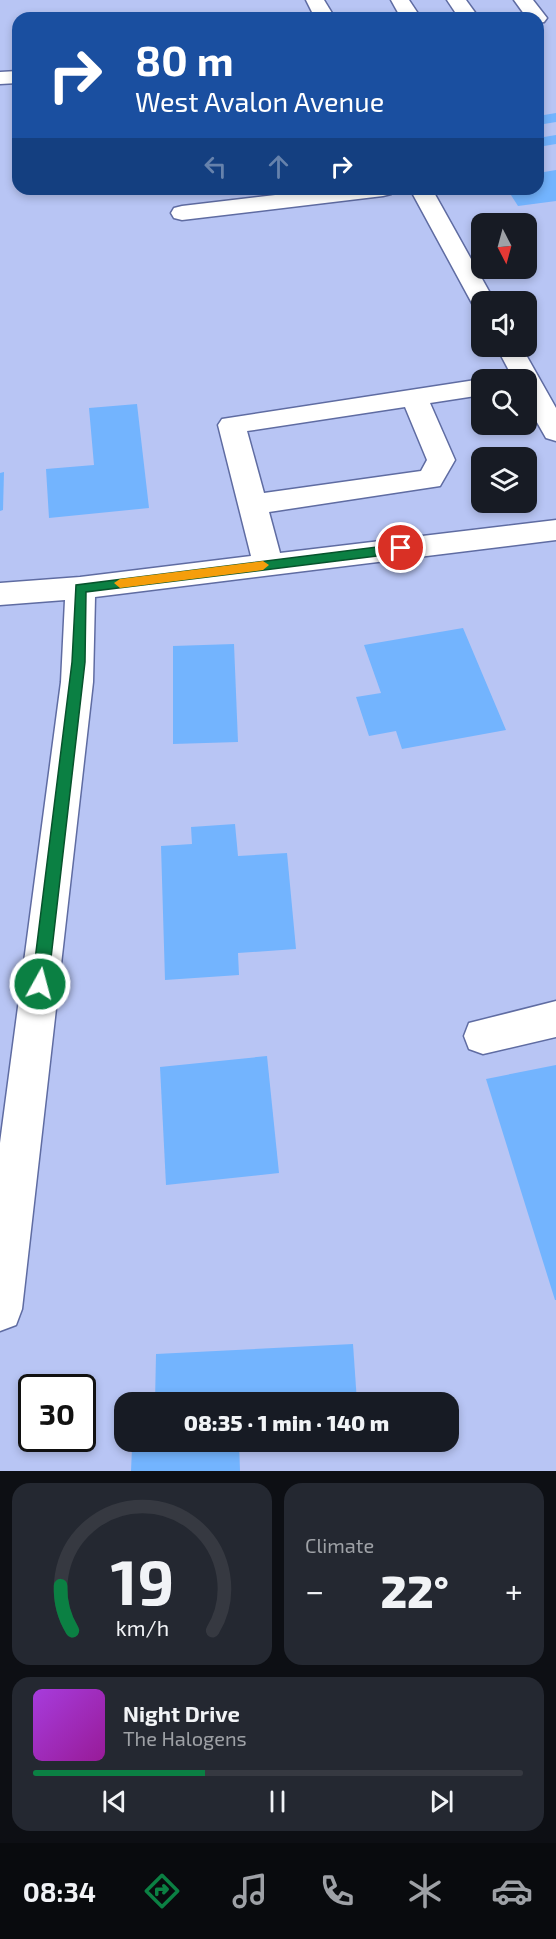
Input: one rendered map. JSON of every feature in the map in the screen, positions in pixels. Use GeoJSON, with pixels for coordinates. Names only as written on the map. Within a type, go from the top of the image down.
{"type":"FeatureCollection","features":[{"type":"Feature","properties":{"kind":"street"},"geometry":{"type":"LineString","coordinates":[[523,0],[532,12]]}},
{"type":"Feature","properties":{"kind":"street"},"geometry":{"type":"LineString","coordinates":[[182,213],[290,195]]}},
{"type":"Feature","properties":{"kind":"street"},"geometry":{"type":"LineString","coordinates":[[424,195],[477,291]]}},
{"type":"Feature","properties":{"kind":"street"},"geometry":{"type":"LineString","coordinates":[[268,565],[232,424],[471,389]]}},
{"type":"Feature","properties":{"kind":"street"},"geometry":{"type":"LineString","coordinates":[[252,505],[430,479],[441,460],[414,397]]}},
{"type":"Feature","properties":{"kind":"street"},"geometry":{"type":"LineString","coordinates":[[537,398],[556,432]]}},
{"type":"Feature","properties":{"kind":"street"},"geometry":{"type":"LineString","coordinates":[[0,594],[80,588],[556,530]]}},
{"type":"Feature","properties":{"kind":"street"},"geometry":{"type":"LineString","coordinates":[[0,1309],[78,672],[80,588]]}},
{"type":"Feature","properties":{"kind":"street"},"geometry":{"type":"LineString","coordinates":[[483,1036],[556,1019]]}},
{"type":"Feature","properties":{"kind":"building"},"geometry":{"type":"Polygon","coordinates":[[[556,113],[556,122],[544,124],[544,115],[556,113]]]}},
{"type":"Feature","properties":{"kind":"building"},"geometry":{"type":"Polygon","coordinates":[[[556,135],[556,144],[544,146],[544,137],[556,135]]]}},
{"type":"Feature","properties":{"kind":"building"},"geometry":{"type":"Polygon","coordinates":[[[556,170],[556,201],[518,206],[511,195],[544,195],[544,172],[556,170]]]}},
{"type":"Feature","properties":{"kind":"building"},"geometry":{"type":"Polygon","coordinates":[[[137,404],[149,508],[49,518],[46,469],[94,465],[89,408],[137,404]]]}},
{"type":"Feature","properties":{"kind":"building"},"geometry":{"type":"Polygon","coordinates":[[[4,472],[3,510],[0,511],[0,473],[4,472]]]}},
{"type":"Feature","properties":{"kind":"building"},"geometry":{"type":"Polygon","coordinates":[[[463,628],[506,730],[402,749],[396,731],[369,736],[356,697],[381,693],[364,645],[463,628]]]}},
{"type":"Feature","properties":{"kind":"building"},"geometry":{"type":"Polygon","coordinates":[[[234,644],[238,742],[173,744],[173,646],[234,644]]]}},
{"type":"Feature","properties":{"kind":"building"},"geometry":{"type":"Polygon","coordinates":[[[235,824],[238,856],[287,853],[296,949],[238,953],[239,975],[165,980],[161,846],[192,844],[191,827],[235,824]]]}},
{"type":"Feature","properties":{"kind":"building"},"geometry":{"type":"Polygon","coordinates":[[[267,1056],[279,1173],[166,1185],[160,1067],[267,1056]]]}},
{"type":"Feature","properties":{"kind":"building"},"geometry":{"type":"Polygon","coordinates":[[[556,1065],[556,1300],[555,1300],[486,1079],[556,1065]]]}},
{"type":"Feature","properties":{"kind":"building"},"geometry":{"type":"Polygon","coordinates":[[[353,1344],[356,1392],[155,1392],[156,1354],[353,1344]]]}},
{"type":"Feature","properties":{"kind":"building"},"geometry":{"type":"Polygon","coordinates":[[[132,1452],[239,1452],[240,1471],[131,1471],[132,1452]]]}},
{"type":"Feature","properties":{"kind":"slow traffic"},"geometry":{"type":"LineString","coordinates":[[120,583],[263,565]]}},
{"type":"Feature","properties":{"kind":"route"},"geometry":{"type":"LineString","coordinates":[[40,984],[79,662],[80,588],[401,548]]}}]}
